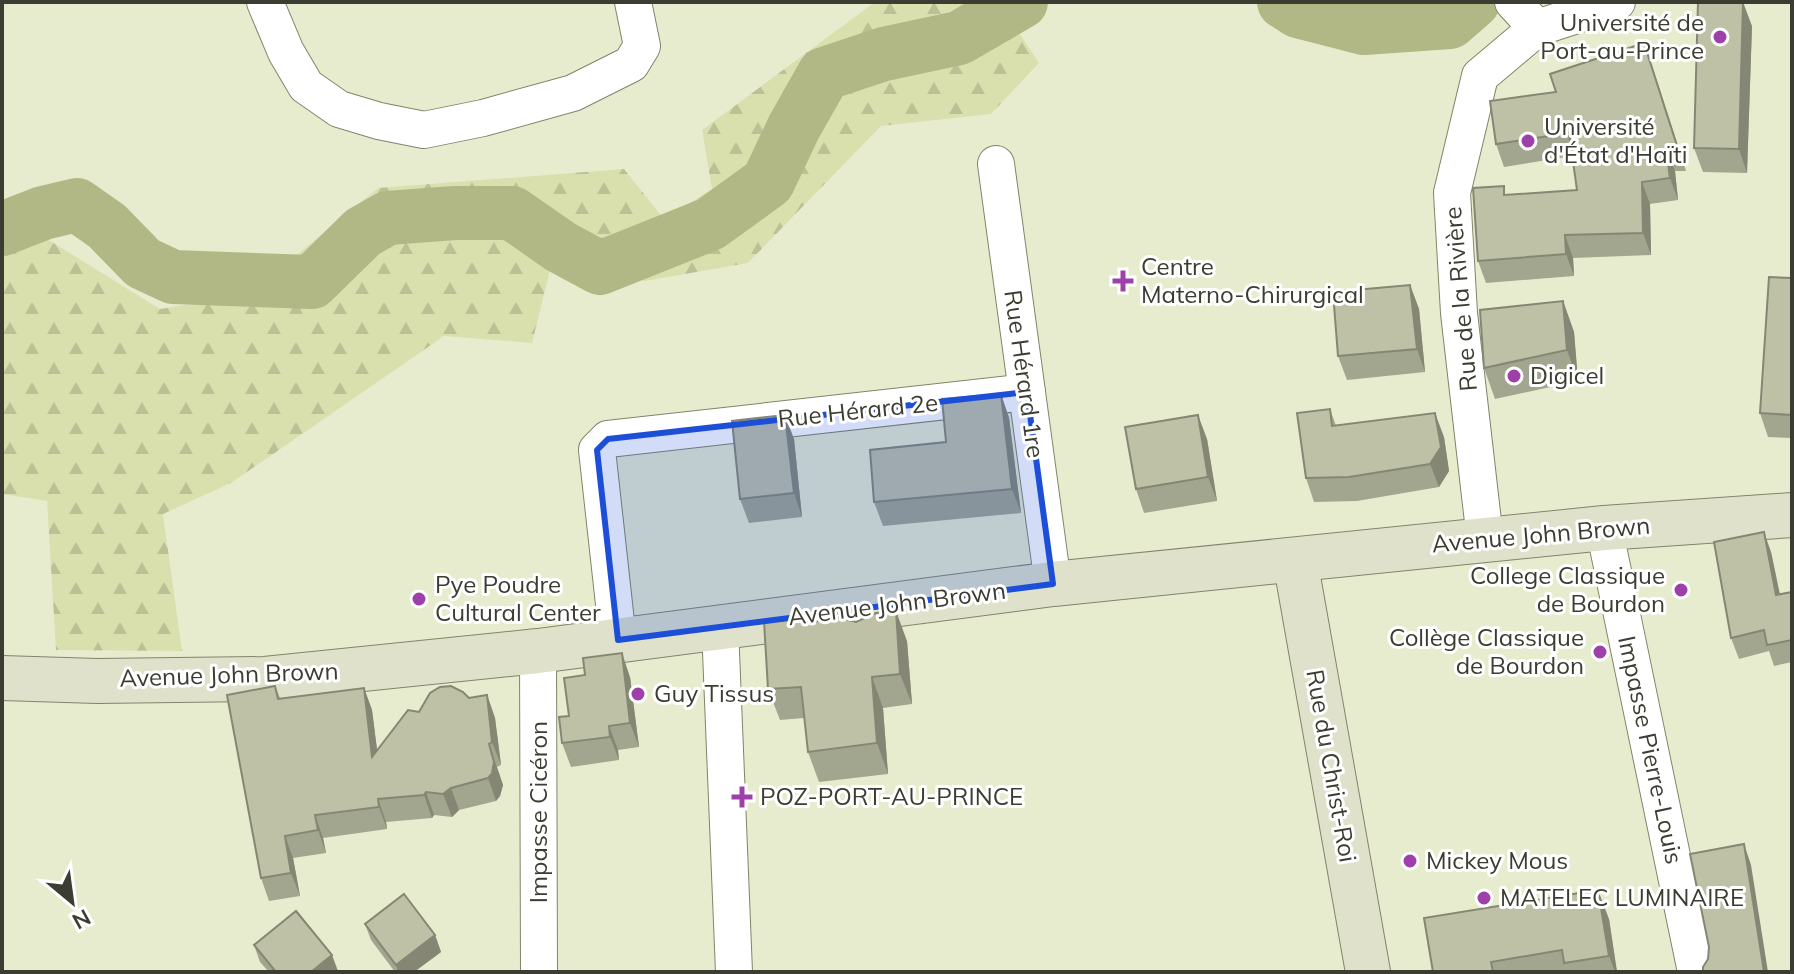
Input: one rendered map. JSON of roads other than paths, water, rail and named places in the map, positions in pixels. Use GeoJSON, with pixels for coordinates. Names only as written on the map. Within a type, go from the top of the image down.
{"type":"FeatureCollection","features":[{"type":"Feature","properties":{"kind":"main road","name":"Avenue John Brown"},"geometry":{"type":"LineString","coordinates":[[2,678],[97,681],[265,679],[538,651],[1053,584],[1485,539],[1792,515]]}},
{"type":"Feature","properties":{"kind":"main road","name":"Rue du Christ-Roi"},"geometry":{"type":"LineString","coordinates":[[1295,560],[1368,972]]}},
{"type":"Feature","properties":{"kind":"street"},"geometry":{"type":"LineString","coordinates":[[265,2],[286,52],[306,86],[339,109],[424,130],[483,118],[573,93],[631,64],[642,46],[633,2]]}},
{"type":"Feature","properties":{"kind":"street"},"geometry":{"type":"LineString","coordinates":[[1513,2],[1537,28]]}},
{"type":"Feature","properties":{"kind":"street","name":"Rue de la Rivière"},"geometry":{"type":"LineString","coordinates":[[1485,539],[1459,313],[1452,193],[1480,76],[1537,28],[1617,2]]}},
{"type":"Feature","properties":{"kind":"street","name":"Rue Hérard 1re"},"geometry":{"type":"LineString","coordinates":[[996,164],[1053,584]]}},
{"type":"Feature","properties":{"kind":"street","name":"Rue Hérard 2e"},"geometry":{"type":"LineString","coordinates":[[618,640],[597,450],[608,439],[1027,392]]}},
{"type":"Feature","properties":{"kind":"street","name":"Impasse Pierre-Louis"},"geometry":{"type":"LineString","coordinates":[[1604,528],[1696,972]]}},
{"type":"Feature","properties":{"kind":"street"},"geometry":{"type":"LineString","coordinates":[[720,627],[734,972]]}},
{"type":"Feature","properties":{"kind":"street","name":"Impasse Cicéron"},"geometry":{"type":"LineString","coordinates":[[538,651],[539,972]]}},
{"type":"Feature","properties":{"kind":"waterway"},"geometry":{"type":"LineString","coordinates":[[2,229],[43,213],[77,205],[107,226],[143,263],[173,277],[312,282],[363,232],[388,218],[512,213],[561,247],[600,268],[710,224],[768,182],[824,74],[884,54],[959,38],[1021,2]]}},
{"type":"Feature","properties":{"kind":"waterway"},"geometry":{"type":"LineString","coordinates":[[1284,2],[1298,11],[1364,28],[1450,22],[1473,2]]}},
{"type":"Feature","properties":{"kind":"place","name":"Université de Port-au-Prince"},"geometry":{"type":"Point","coordinates":[1720,37]}},
{"type":"Feature","properties":{"kind":"place","name":"Université d'État d'Haïti"},"geometry":{"type":"Point","coordinates":[1528,141]}},
{"type":"Feature","properties":{"kind":"place","name":"Centre Materno-Chirurgical"},"geometry":{"type":"Point","coordinates":[1123,281]}},
{"type":"Feature","properties":{"kind":"place","name":"Digicel"},"geometry":{"type":"Point","coordinates":[1514,376]}},
{"type":"Feature","properties":{"kind":"place","name":"College Classique de Bourdon"},"geometry":{"type":"Point","coordinates":[1681,590]}},
{"type":"Feature","properties":{"kind":"place","name":"Pye Poudre Cultural Center"},"geometry":{"type":"Point","coordinates":[419,599]}},
{"type":"Feature","properties":{"kind":"place","name":"Collège Classique de Bourdon"},"geometry":{"type":"Point","coordinates":[1600,652]}},
{"type":"Feature","properties":{"kind":"place","name":"Guy Tissus"},"geometry":{"type":"Point","coordinates":[638,694]}},
{"type":"Feature","properties":{"kind":"place","name":"POZ-PORT-AU-PRINCE"},"geometry":{"type":"Point","coordinates":[742,797]}},
{"type":"Feature","properties":{"kind":"place","name":"Mickey Mous"},"geometry":{"type":"Point","coordinates":[1410,861]}},
{"type":"Feature","properties":{"kind":"place","name":"MATELEC LUMINAIRE"},"geometry":{"type":"Point","coordinates":[1484,898]}}]}
